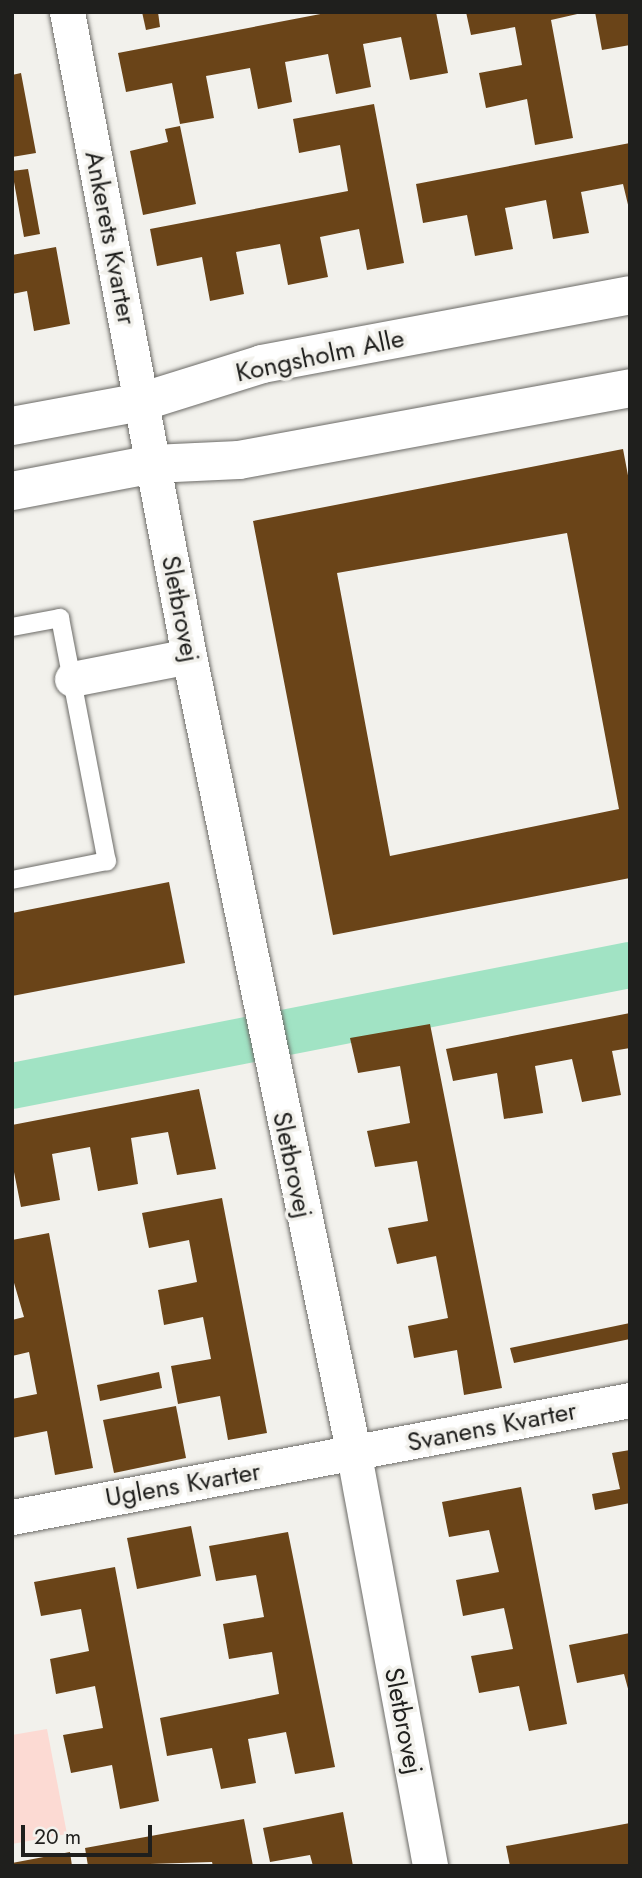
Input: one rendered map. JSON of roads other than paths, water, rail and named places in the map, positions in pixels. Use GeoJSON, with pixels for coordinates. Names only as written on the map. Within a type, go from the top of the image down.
{"type":"FeatureCollection","features":[{"type":"Feature","properties":{"kind":"street","name":"Ankerets Kvarter"},"geometry":{"type":"LineString","coordinates":[[67,12],[152,464]]}},
{"type":"Feature","properties":{"kind":"street","name":"Kongsholm Alle"},"geometry":{"type":"LineString","coordinates":[[12,426],[141,402],[262,364],[630,295]]}},
{"type":"Feature","properties":{"kind":"street"},"geometry":{"type":"LineString","coordinates":[[12,491],[152,464],[239,460],[630,388]]}},
{"type":"Feature","properties":{"kind":"street","name":"Sletbrovej"},"geometry":{"type":"LineString","coordinates":[[152,464],[281,1112],[354,1455],[430,1866]]}},
{"type":"Feature","properties":{"kind":"street"},"geometry":{"type":"LineString","coordinates":[[72,679],[189,656]]}},
{"type":"Feature","properties":{"kind":"street","name":"Svanens Kvarter"},"geometry":{"type":"LineString","coordinates":[[354,1455],[630,1400]]}},
{"type":"Feature","properties":{"kind":"street","name":"Uglens Kvarter"},"geometry":{"type":"LineString","coordinates":[[12,1517],[354,1455]]}},
{"type":"Feature","properties":{"kind":"lane"},"geometry":{"type":"LineString","coordinates":[[12,627],[60,618],[107,861],[12,880]]}},
{"type":"Feature","properties":{"kind":"waterway"},"geometry":{"type":"LineString","coordinates":[[12,1086],[630,965]]}}]}
